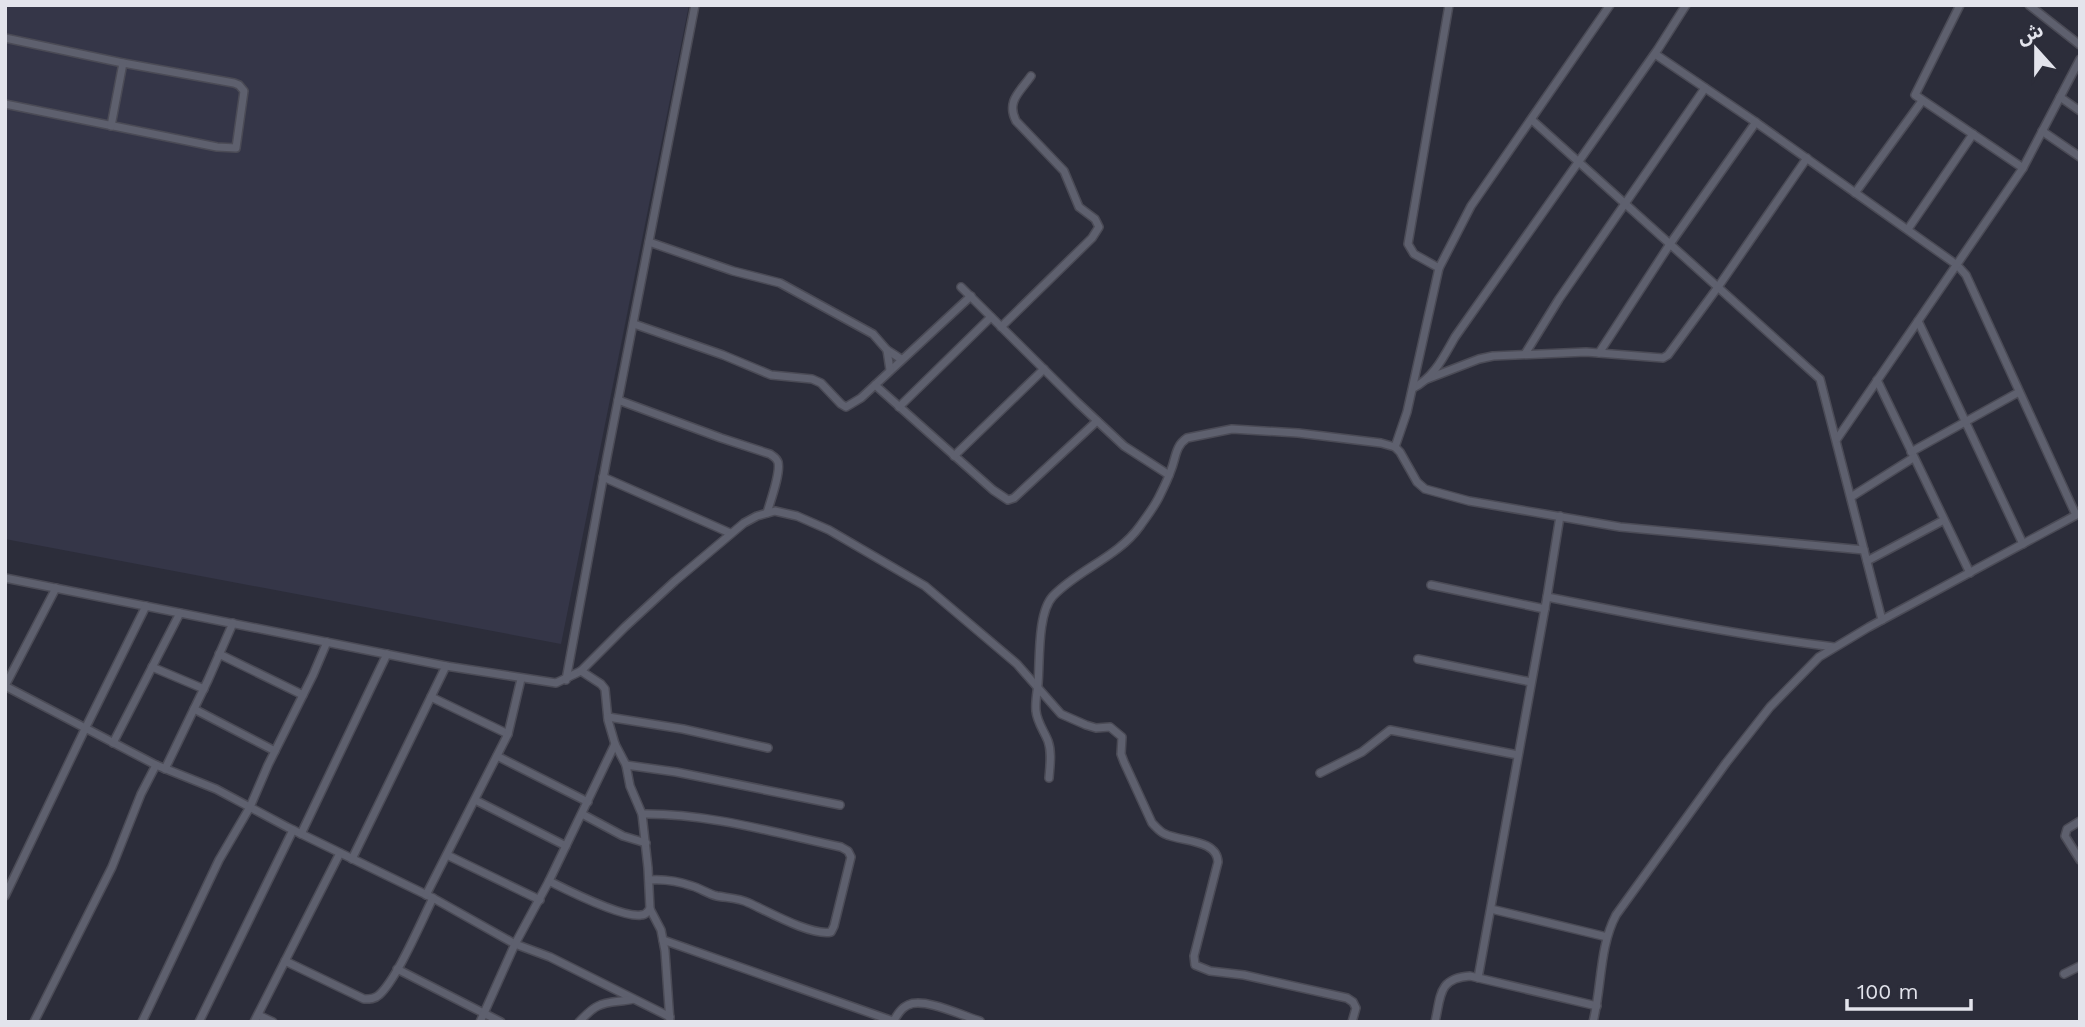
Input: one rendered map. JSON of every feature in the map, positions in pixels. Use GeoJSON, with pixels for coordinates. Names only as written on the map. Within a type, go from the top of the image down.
{"type":"FeatureCollection","features":[{"type":"Feature","properties":{"kind":"street"},"geometry":{"type":"LineString","coordinates":[[566,680],[695,5]]}},
{"type":"Feature","properties":{"kind":"street"},"geometry":{"type":"LineString","coordinates":[[1438,268],[1415,254],[1408,244],[1449,5]]}},
{"type":"Feature","properties":{"kind":"street"},"geometry":{"type":"LineString","coordinates":[[1395,447],[1413,388],[1438,268],[1471,205],[1610,5]]}},
{"type":"Feature","properties":{"kind":"street"},"geometry":{"type":"LineString","coordinates":[[1427,379],[1655,54],[1686,5]]}},
{"type":"Feature","properties":{"kind":"street"},"geometry":{"type":"LineString","coordinates":[[1960,5],[1915,95],[2023,168]]}},
{"type":"Feature","properties":{"kind":"street"},"geometry":{"type":"LineString","coordinates":[[2029,5],[2080,45]]}},
{"type":"Feature","properties":{"kind":"street"},"geometry":{"type":"LineString","coordinates":[[5,38],[239,85],[244,91],[236,148],[217,147],[5,104]]}},
{"type":"Feature","properties":{"kind":"street"},"geometry":{"type":"LineString","coordinates":[[1593,1022],[1607,937],[1616,915],[1726,762],[1770,706],[1819,657],[1835,647],[2078,514],[1966,275],[1957,265],[1756,122],[1655,54]]}},
{"type":"Feature","properties":{"kind":"street"},"geometry":{"type":"LineString","coordinates":[[1837,439],[2023,168],[2080,59]]}},
{"type":"Feature","properties":{"kind":"street"},"geometry":{"type":"LineString","coordinates":[[111,126],[123,63]]}},
{"type":"Feature","properties":{"kind":"street"},"geometry":{"type":"LineString","coordinates":[[1001,327],[1098,232],[1099,227],[1095,219],[1080,207],[1064,171],[1016,121],[1012,113],[1012,103],[1031,76]]}},
{"type":"Feature","properties":{"kind":"street"},"geometry":{"type":"LineString","coordinates":[[1525,354],[1559,299],[1705,88]]}},
{"type":"Feature","properties":{"kind":"street"},"geometry":{"type":"LineString","coordinates":[[2060,97],[2080,111]]}},
{"type":"Feature","properties":{"kind":"street"},"geometry":{"type":"LineString","coordinates":[[1854,193],[1922,101]]}},
{"type":"Feature","properties":{"kind":"street"},"geometry":{"type":"LineString","coordinates":[[1532,120],[1820,379],[1882,620]]}},
{"type":"Feature","properties":{"kind":"street"},"geometry":{"type":"LineString","coordinates":[[1600,353],[1670,244],[1756,122]]}},
{"type":"Feature","properties":{"kind":"street"},"geometry":{"type":"LineString","coordinates":[[2042,131],[2080,157]]}},
{"type":"Feature","properties":{"kind":"street"},"geometry":{"type":"LineString","coordinates":[[1908,229],[1973,134]]}},
{"type":"Feature","properties":{"kind":"street"},"geometry":{"type":"LineString","coordinates":[[1413,388],[1427,379],[1479,359],[1525,354],[1600,353],[1663,358],[1668,355],[1718,287],[1807,158]]}},
{"type":"Feature","properties":{"kind":"street"},"geometry":{"type":"LineString","coordinates":[[649,242],[733,271],[780,283],[873,334],[887,350],[901,359]]}},
{"type":"Feature","properties":{"kind":"street"},"geometry":{"type":"LineString","coordinates":[[961,286],[1124,446],[1169,475]]}},
{"type":"Feature","properties":{"kind":"street"},"geometry":{"type":"LineString","coordinates":[[634,324],[771,375],[812,379],[821,383],[846,407],[875,385],[971,296]]}},
{"type":"Feature","properties":{"kind":"street"},"geometry":{"type":"LineString","coordinates":[[899,407],[991,317]]}},
{"type":"Feature","properties":{"kind":"street"},"geometry":{"type":"LineString","coordinates":[[1918,321],[2023,544]]}},
{"type":"Feature","properties":{"kind":"street"},"geometry":{"type":"LineString","coordinates":[[887,350],[890,370]]}},
{"type":"Feature","properties":{"kind":"street"},"geometry":{"type":"LineString","coordinates":[[954,456],[1044,369]]}},
{"type":"Feature","properties":{"kind":"street"},"geometry":{"type":"LineString","coordinates":[[1877,380],[1970,573]]}},
{"type":"Feature","properties":{"kind":"street"},"geometry":{"type":"LineString","coordinates":[[875,385],[993,490],[1008,500],[1014,498],[1097,421]]}},
{"type":"Feature","properties":{"kind":"street"},"geometry":{"type":"LineString","coordinates":[[1851,497],[1912,455],[2019,392]]}},
{"type":"Feature","properties":{"kind":"street"},"geometry":{"type":"LineString","coordinates":[[618,400],[776,458],[778,471],[767,513]]}},
{"type":"Feature","properties":{"kind":"street"},"geometry":{"type":"LineString","coordinates":[[1049,778],[1049,743],[1035,708],[1046,607],[1051,598],[1091,566],[1122,547],[1159,498],[1182,441],[1199,435],[1232,429],[1298,433],[1381,443],[1395,447],[1400,452],[1417,482],[1425,489],[1469,501],[1620,527],[1864,550]]}},
{"type":"Feature","properties":{"kind":"street"},"geometry":{"type":"LineString","coordinates":[[603,477],[730,533]]}},
{"type":"Feature","properties":{"kind":"street"},"geometry":{"type":"LineString","coordinates":[[5,578],[446,666],[556,683],[581,671],[625,626],[730,533],[757,516],[767,513],[797,516],[829,530],[925,586],[1017,664],[1060,714],[1096,728],[1110,727],[1122,737],[1121,754],[1152,823],[1166,835],[1207,846],[1217,854],[1218,862],[1194,956],[1195,965],[1210,971],[1244,975],[1347,998],[1356,1008],[1352,1022]]}},
{"type":"Feature","properties":{"kind":"street"},"geometry":{"type":"LineString","coordinates":[[1478,978],[1560,516]]}},
{"type":"Feature","properties":{"kind":"street"},"geometry":{"type":"LineString","coordinates":[[1867,561],[1944,520]]}},
{"type":"Feature","properties":{"kind":"street"},"geometry":{"type":"LineString","coordinates":[[1431,584],[1545,609]]}},
{"type":"Feature","properties":{"kind":"street"},"geometry":{"type":"LineString","coordinates":[[56,588],[5,686],[156,765],[216,789],[430,897],[515,944],[550,957],[670,1019]]}},
{"type":"Feature","properties":{"kind":"street"},"geometry":{"type":"LineString","coordinates":[[1547,597],[1678,623],[1835,647]]}},
{"type":"Feature","properties":{"kind":"street"},"geometry":{"type":"LineString","coordinates":[[5,896],[146,606]]}},
{"type":"Feature","properties":{"kind":"street"},"geometry":{"type":"LineString","coordinates":[[113,743],[180,613]]}},
{"type":"Feature","properties":{"kind":"street"},"geometry":{"type":"LineString","coordinates":[[165,769],[233,623]]}},
{"type":"Feature","properties":{"kind":"street"},"geometry":{"type":"LineString","coordinates":[[142,1022],[219,860],[250,807],[327,642]]}},
{"type":"Feature","properties":{"kind":"street"},"geometry":{"type":"LineString","coordinates":[[219,654],[303,695]]}},
{"type":"Feature","properties":{"kind":"street"},"geometry":{"type":"LineString","coordinates":[[199,1022],[387,654]]}},
{"type":"Feature","properties":{"kind":"street"},"geometry":{"type":"LineString","coordinates":[[1418,659],[1531,682]]}},
{"type":"Feature","properties":{"kind":"street"},"geometry":{"type":"LineString","coordinates":[[352,859],[446,666]]}},
{"type":"Feature","properties":{"kind":"street"},"geometry":{"type":"LineString","coordinates":[[152,667],[204,689]]}},
{"type":"Feature","properties":{"kind":"street"},"geometry":{"type":"LineString","coordinates":[[581,671],[605,689],[615,744],[626,765],[630,786],[642,814],[650,909],[661,930],[666,951],[670,1019]]}},
{"type":"Feature","properties":{"kind":"street"},"geometry":{"type":"LineString","coordinates":[[285,961],[364,999],[380,995],[397,969],[447,855],[508,734],[521,679]]}},
{"type":"Feature","properties":{"kind":"street"},"geometry":{"type":"LineString","coordinates":[[431,697],[508,734]]}},
{"type":"Feature","properties":{"kind":"street"},"geometry":{"type":"LineString","coordinates":[[194,709],[275,751]]}},
{"type":"Feature","properties":{"kind":"street"},"geometry":{"type":"LineString","coordinates":[[608,717],[683,729],[768,748]]}},
{"type":"Feature","properties":{"kind":"street"},"geometry":{"type":"LineString","coordinates":[[1320,773],[1362,752],[1391,730],[1518,755]]}},
{"type":"Feature","properties":{"kind":"street"},"geometry":{"type":"LineString","coordinates":[[480,1022],[515,944],[540,900],[615,744]]}},
{"type":"Feature","properties":{"kind":"street"},"geometry":{"type":"LineString","coordinates":[[497,756],[588,802]]}},
{"type":"Feature","properties":{"kind":"street"},"geometry":{"type":"LineString","coordinates":[[34,1022],[112,867],[141,794],[156,765]]}},
{"type":"Feature","properties":{"kind":"street"},"geometry":{"type":"LineString","coordinates":[[626,765],[676,772],[840,805]]}},
{"type":"Feature","properties":{"kind":"street"},"geometry":{"type":"LineString","coordinates":[[475,800],[566,846]]}},
{"type":"Feature","properties":{"kind":"street"},"geometry":{"type":"LineString","coordinates":[[642,814],[663,813],[724,822],[841,847],[848,850],[851,857],[834,926],[831,932],[825,933],[787,921],[746,901],[716,896],[674,881],[649,880]]}},
{"type":"Feature","properties":{"kind":"street"},"geometry":{"type":"LineString","coordinates":[[582,814],[623,836],[646,843]]}},
{"type":"Feature","properties":{"kind":"street"},"geometry":{"type":"LineString","coordinates":[[2080,821],[2067,829],[2065,836],[2080,860]]}},
{"type":"Feature","properties":{"kind":"street"},"geometry":{"type":"LineString","coordinates":[[273,1022],[256,1018],[340,853]]}},
{"type":"Feature","properties":{"kind":"street"},"geometry":{"type":"LineString","coordinates":[[447,855],[540,900]]}},
{"type":"Feature","properties":{"kind":"street"},"geometry":{"type":"LineString","coordinates":[[549,881],[617,911],[638,916],[645,915],[650,909]]}},
{"type":"Feature","properties":{"kind":"street"},"geometry":{"type":"LineString","coordinates":[[1491,909],[1607,937]]}},
{"type":"Feature","properties":{"kind":"street"},"geometry":{"type":"LineString","coordinates":[[663,940],[893,1021],[901,1009],[921,1002],[980,1021]]}},
{"type":"Feature","properties":{"kind":"street"},"geometry":{"type":"LineString","coordinates":[[2064,974],[2080,966]]}},
{"type":"Feature","properties":{"kind":"street"},"geometry":{"type":"LineString","coordinates":[[397,969],[501,1022]]}},
{"type":"Feature","properties":{"kind":"street"},"geometry":{"type":"LineString","coordinates":[[1435,1022],[1443,987],[1458,977],[1478,978],[1597,1006]]}},
{"type":"Feature","properties":{"kind":"street"},"geometry":{"type":"LineString","coordinates":[[579,1022],[596,1006],[633,999]]}},
{"type":"Feature","properties":{"kind":"shaded area"},"geometry":{"type":"Polygon","coordinates":[[[5,5],[689,5],[561,644],[5,539],[5,5]]]}}]}
